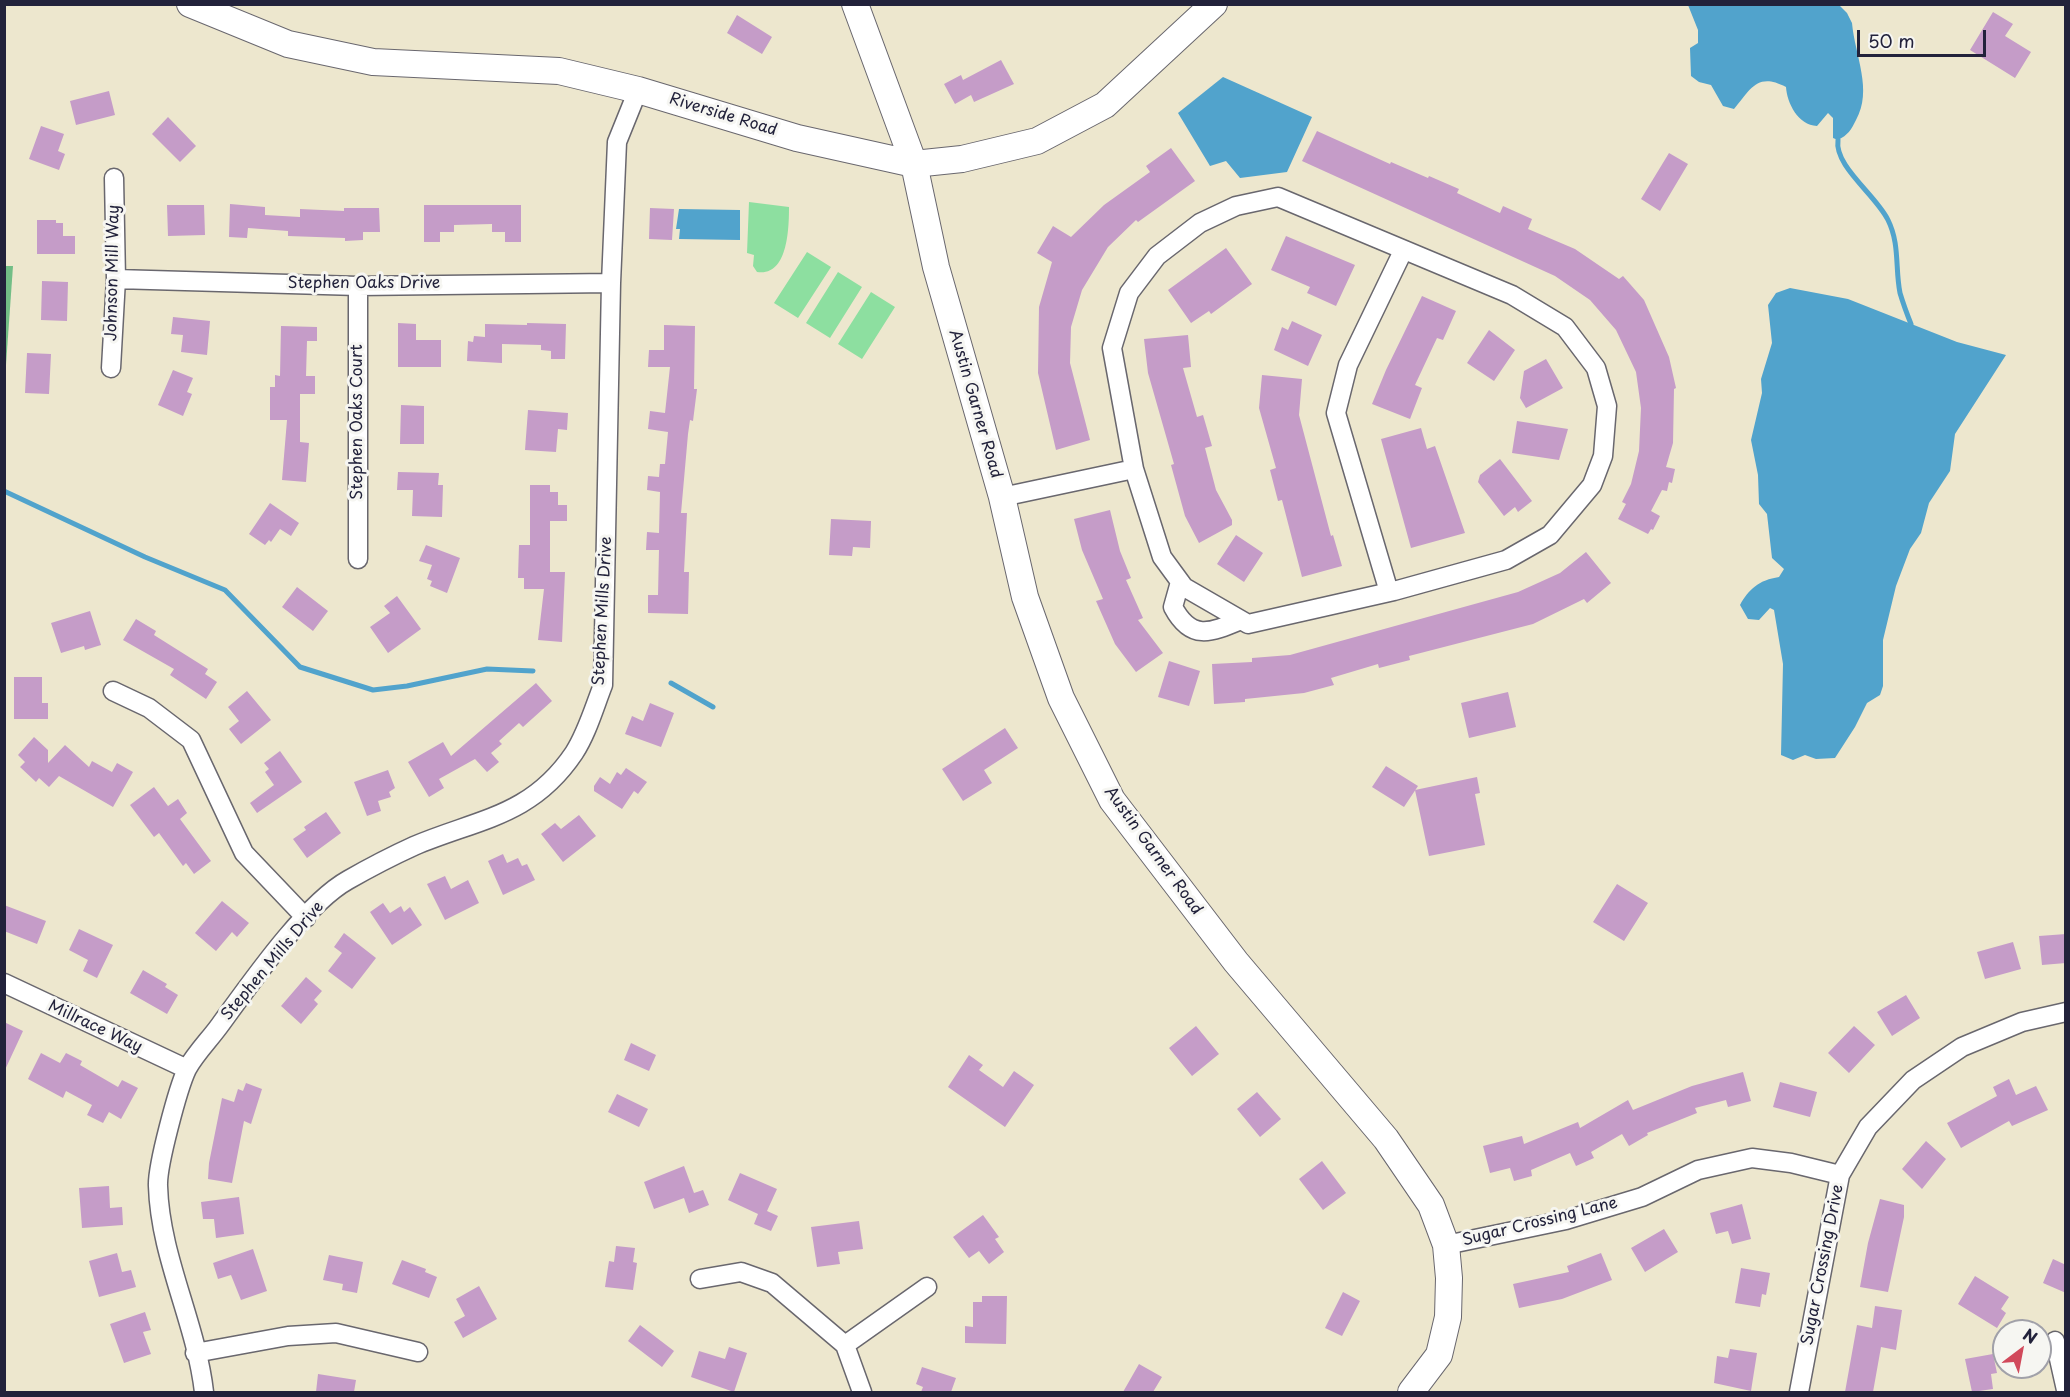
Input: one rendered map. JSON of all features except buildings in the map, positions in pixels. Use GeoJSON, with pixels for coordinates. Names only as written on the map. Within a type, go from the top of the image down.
{"type":"FeatureCollection","features":[{"type":"Feature","properties":{"kind":"street","name":"Riverside Road"},"geometry":{"type":"LineString","coordinates":[[190,4],[288,44],[373,62],[560,70],[638,90],[797,138],[914,164],[962,159],[1037,141],[1105,105],[1214,4]]}},
{"type":"Feature","properties":{"kind":"street","name":"Austin Garner Road"},"geometry":{"type":"LineString","coordinates":[[855,4],[914,164],[936,267],[1002,497],[1025,597],[1061,698],[1112,800],[1236,962],[1386,1139],[1431,1205],[1446,1245],[1449,1278],[1448,1317],[1439,1356],[1411,1392]]}},
{"type":"Feature","properties":{"kind":"street","name":"Stephen Mills Drive"},"geometry":{"type":"LineString","coordinates":[[204,1392],[163,1239],[158,1183],[171,1121],[187,1070],[256,977],[317,904],[346,881],[414,846],[520,807],[573,754],[585,733],[603,685],[611,284],[617,142],[638,90]]}},
{"type":"Feature","properties":{"kind":"street","name":"Johnson Mill Way"},"geometry":{"type":"LineString","coordinates":[[111,368],[116,279],[114,178]]}},
{"type":"Feature","properties":{"kind":"street"},"geometry":{"type":"LineString","coordinates":[[1278,197],[1335,219],[1403,251],[1512,295],[1565,327],[1596,368],[1607,406],[1603,456],[1592,485],[1550,535],[1506,560],[1389,592],[1248,624],[1184,587],[1162,557],[1134,469],[1112,348],[1129,293],[1157,256],[1209,219],[1236,206],[1278,197]]}},
{"type":"Feature","properties":{"kind":"street"},"geometry":{"type":"LineString","coordinates":[[1389,592],[1336,413],[1348,365],[1403,251]]}},
{"type":"Feature","properties":{"kind":"street","name":"Stephen Oaks Drive"},"geometry":{"type":"LineString","coordinates":[[116,279],[358,286],[611,284]]}},
{"type":"Feature","properties":{"kind":"street","name":"Stephen Oaks Court"},"geometry":{"type":"LineString","coordinates":[[358,286],[358,559]]}},
{"type":"Feature","properties":{"kind":"street"},"geometry":{"type":"LineString","coordinates":[[1002,497],[1134,469]]}},
{"type":"Feature","properties":{"kind":"street"},"geometry":{"type":"LineString","coordinates":[[1180,582],[1173,607],[1182,623],[1200,633],[1241,620]]}},
{"type":"Feature","properties":{"kind":"street"},"geometry":{"type":"LineString","coordinates":[[113,691],[149,708],[190,740],[244,853],[306,918]]}},
{"type":"Feature","properties":{"kind":"street","name":"Millrace Way"},"geometry":{"type":"LineString","coordinates":[[4,983],[187,1070]]}},
{"type":"Feature","properties":{"kind":"street","name":"Sugar Crossing Drive"},"geometry":{"type":"LineString","coordinates":[[1799,1392],[1840,1175],[1868,1127],[1912,1080],[1962,1047],[2022,1022],[2066,1012]]}},
{"type":"Feature","properties":{"kind":"street","name":"Sugar Crossing Lane"},"geometry":{"type":"LineString","coordinates":[[1446,1245],[1566,1220],[1642,1197],[1698,1170],[1752,1158],[1791,1163],[1840,1175]]}},
{"type":"Feature","properties":{"kind":"street"},"geometry":{"type":"LineString","coordinates":[[700,1279],[741,1272],[772,1283],[844,1345],[862,1392]]}},
{"type":"Feature","properties":{"kind":"street"},"geometry":{"type":"LineString","coordinates":[[844,1345],[927,1287]]}},
{"type":"Feature","properties":{"kind":"street"},"geometry":{"type":"LineString","coordinates":[[195,1353],[288,1336],[336,1333],[418,1352]]}},
{"type":"Feature","properties":{"kind":"street"},"geometry":{"type":"LineString","coordinates":[[2055,1341],[2066,1390]]}},
{"type":"Feature","properties":{"kind":"green space"},"geometry":{"type":"Polygon","coordinates":[[[749,202],[789,207],[785,249],[775,267],[767,272],[757,272],[753,266],[754,255],[747,253],[749,202]]]}},
{"type":"Feature","properties":{"kind":"green space"},"geometry":{"type":"Polygon","coordinates":[[[807,252],[831,267],[798,318],[774,303],[807,252]]]}},
{"type":"Feature","properties":{"kind":"green space"},"geometry":{"type":"Polygon","coordinates":[[[4,266],[13,266],[5,379],[4,266]]]}},
{"type":"Feature","properties":{"kind":"green space"},"geometry":{"type":"Polygon","coordinates":[[[838,272],[862,287],[830,338],[806,323],[838,272]]]}},
{"type":"Feature","properties":{"kind":"green space"},"geometry":{"type":"Polygon","coordinates":[[[871,292],[895,307],[862,359],[838,344],[871,292]]]}},
{"type":"Feature","properties":{"kind":"water"},"geometry":{"type":"Polygon","coordinates":[[[1688,5],[1839,5],[1847,13],[1852,23],[1863,85],[1861,109],[1849,132],[1838,140],[1833,138],[1833,118],[1828,113],[1817,126],[1804,122],[1791,106],[1786,87],[1768,81],[1761,82],[1750,89],[1734,109],[1723,106],[1711,85],[1699,82],[1691,76],[1690,48],[1698,43],[1698,30],[1688,5]]]}},
{"type":"Feature","properties":{"kind":"water"},"geometry":{"type":"Polygon","coordinates":[[[1223,77],[1312,117],[1287,172],[1240,178],[1226,161],[1210,166],[1178,113],[1223,77]]]}},
{"type":"Feature","properties":{"kind":"water"},"geometry":{"type":"Polygon","coordinates":[[[679,209],[740,210],[740,240],[679,239],[680,229],[676,229],[679,209]]]}},
{"type":"Feature","properties":{"kind":"water"},"geometry":{"type":"Polygon","coordinates":[[[1790,288],[1848,299],[1957,342],[2006,355],[1955,434],[1950,471],[1929,503],[1921,533],[1910,549],[1896,586],[1883,640],[1883,686],[1880,695],[1867,703],[1835,758],[1816,759],[1805,755],[1793,760],[1781,755],[1783,664],[1774,610],[1770,608],[1759,620],[1748,619],[1740,605],[1755,586],[1779,577],[1784,569],[1772,558],[1767,514],[1759,504],[1758,475],[1751,440],[1762,393],[1761,379],[1772,343],[1768,305],[1776,293],[1790,288]]]}},
{"type":"Feature","properties":{"kind":"waterway"},"geometry":{"type":"LineString","coordinates":[[1838,140],[1842,160],[1882,210],[1892,229],[1900,293],[1911,324]]}},
{"type":"Feature","properties":{"kind":"waterway"},"geometry":{"type":"LineString","coordinates":[[4,491],[145,557],[225,590],[300,667],[373,690],[407,686],[487,669],[533,671]]}},
{"type":"Feature","properties":{"kind":"waterway"},"geometry":{"type":"LineString","coordinates":[[671,683],[713,707]]}}]}
